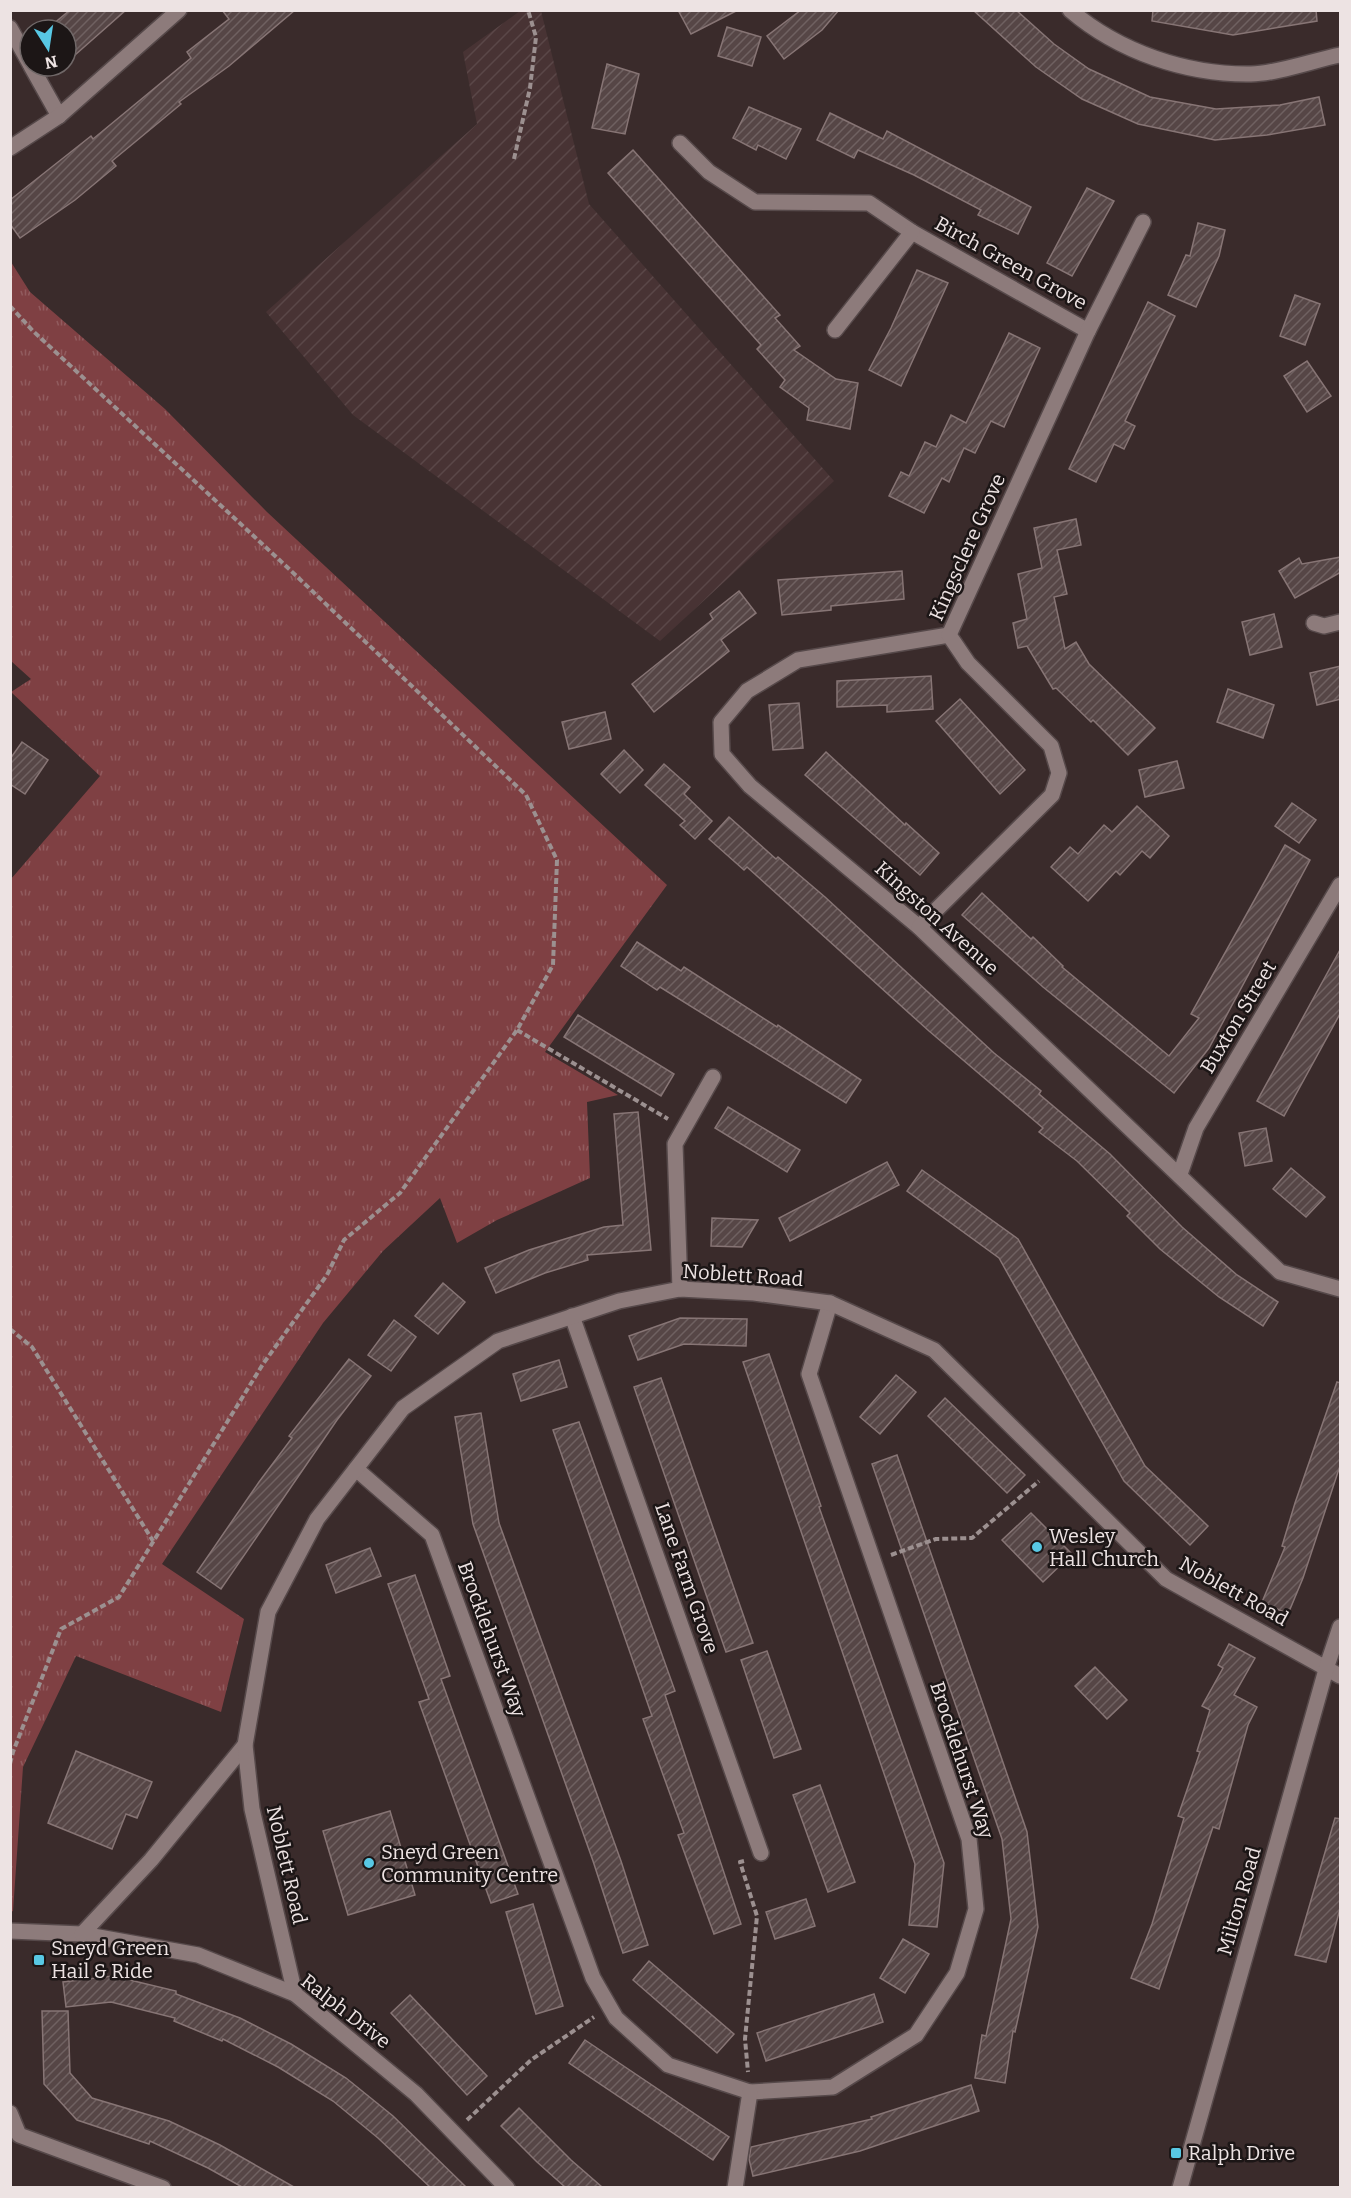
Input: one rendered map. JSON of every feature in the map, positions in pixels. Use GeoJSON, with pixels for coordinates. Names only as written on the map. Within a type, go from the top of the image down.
{"type":"FeatureCollection","features":[{"type":"Feature","properties":{"kind":"street"},"geometry":{"type":"LineString","coordinates":[[10,148],[58,116],[179,10]]}},
{"type":"Feature","properties":{"kind":"street"},"geometry":{"type":"LineString","coordinates":[[1070,10],[1094,31],[1173,66],[1252,74],[1341,55]]}},
{"type":"Feature","properties":{"kind":"street"},"geometry":{"type":"LineString","coordinates":[[10,28],[18,42]]}},
{"type":"Feature","properties":{"kind":"street"},"geometry":{"type":"LineString","coordinates":[[38,78],[58,116]]}},
{"type":"Feature","properties":{"kind":"street","name":"Birch Green Grove"},"geometry":{"type":"LineString","coordinates":[[680,143],[709,172],[755,202],[869,203],[912,232],[1088,331]]}},
{"type":"Feature","properties":{"kind":"street","name":"Kingsclere Grove"},"geometry":{"type":"LineString","coordinates":[[919,927],[1052,795],[1059,773],[1051,746],[968,663],[949,635],[1088,331],[1143,222]]}},
{"type":"Feature","properties":{"kind":"street","name":"Birch Green Grove"},"geometry":{"type":"LineString","coordinates":[[835,330],[912,232]]}},
{"type":"Feature","properties":{"kind":"street"},"geometry":{"type":"LineString","coordinates":[[1314,623],[1324,626],[1341,622]]}},
{"type":"Feature","properties":{"kind":"street","name":"Kingston Avenue"},"geometry":{"type":"LineString","coordinates":[[949,635],[798,660],[747,692],[721,722],[722,753],[750,786],[919,927],[1280,1272],[1341,1289]]}},
{"type":"Feature","properties":{"kind":"street","name":"Buxton Street"},"geometry":{"type":"LineString","coordinates":[[1180,1174],[1196,1128],[1341,885]]}},
{"type":"Feature","properties":{"kind":"street"},"geometry":{"type":"LineString","coordinates":[[680,1289],[675,1144],[713,1077]]}},
{"type":"Feature","properties":{"kind":"street","name":"Noblett Road"},"geometry":{"type":"LineString","coordinates":[[295,1994],[252,1809],[245,1745],[267,1612],[317,1519],[403,1408],[498,1341],[619,1301],[680,1289],[754,1293],[830,1303],[934,1350],[1166,1579],[1327,1666],[1341,1676]]}},
{"type":"Feature","properties":{"kind":"street","name":"Brocklehurst Way"},"geometry":{"type":"LineString","coordinates":[[356,1468],[432,1535],[593,1978],[616,2018],[668,2065],[750,2092],[833,2087],[916,2036],[957,1973],[976,1910],[969,1839],[809,1374],[830,1303]]}},
{"type":"Feature","properties":{"kind":"street","name":"Lane Farm Grove"},"geometry":{"type":"LineString","coordinates":[[572,1316],[761,1853]]}},
{"type":"Feature","properties":{"kind":"street","name":"Milton Road"},"geometry":{"type":"LineString","coordinates":[[1180,2187],[1327,1666],[1341,1628]]}},
{"type":"Feature","properties":{"kind":"street","name":"Noblett Road"},"geometry":{"type":"LineString","coordinates":[[82,1934],[151,1860],[245,1745]]}},
{"type":"Feature","properties":{"kind":"street","name":"Ralph Drive"},"geometry":{"type":"LineString","coordinates":[[10,1931],[82,1934],[198,1955],[295,1994],[416,2094],[507,2187]]}},
{"type":"Feature","properties":{"kind":"street"},"geometry":{"type":"LineString","coordinates":[[735,2187],[750,2092]]}},
{"type":"Feature","properties":{"kind":"street"},"geometry":{"type":"LineString","coordinates":[[10,2113],[19,2135],[163,2187]]}},
{"type":"Feature","properties":{"kind":"path"},"geometry":{"type":"LineString","coordinates":[[514,159],[530,88],[536,37],[528,10]]}},
{"type":"Feature","properties":{"kind":"path"},"geometry":{"type":"LineString","coordinates":[[10,306],[33,331],[287,567],[526,795],[557,860],[553,965],[517,1030],[400,1193],[344,1240],[327,1275],[263,1364],[119,1597],[61,1629],[10,1764]]}},
{"type":"Feature","properties":{"kind":"path"},"geometry":{"type":"LineString","coordinates":[[517,1030],[685,1128]]}},
{"type":"Feature","properties":{"kind":"path"},"geometry":{"type":"LineString","coordinates":[[10,1329],[32,1347],[153,1541]]}},
{"type":"Feature","properties":{"kind":"path"},"geometry":{"type":"LineString","coordinates":[[873,1562],[936,1539],[972,1538],[1054,1469]]}},
{"type":"Feature","properties":{"kind":"path"},"geometry":{"type":"LineString","coordinates":[[750,2092],[745,2039],[757,1916],[740,1862],[761,1853]]}},
{"type":"Feature","properties":{"kind":"path"},"geometry":{"type":"LineString","coordinates":[[453,2133],[531,2060],[609,2007]]}},
{"type":"Feature","properties":{"kind":"shaded area"},"geometry":{"type":"Polygon","coordinates":[[[520,11],[541,11],[589,204],[834,481],[660,641],[353,415],[266,312],[477,124],[463,52],[520,11]]]}},
{"type":"Feature","properties":{"kind":"green space"},"geometry":{"type":"Polygon","coordinates":[[[11,262],[30,292],[165,409],[267,512],[667,885],[545,1052],[618,1095],[587,1102],[590,1178],[497,1220],[457,1243],[440,1198],[383,1251],[323,1323],[162,1564],[244,1619],[221,1712],[76,1656],[23,1767],[13,1911],[11,1912],[11,879],[100,776],[11,692],[31,679],[11,661],[11,262]]]}},
{"type":"Feature","properties":{"kind":"building"},"geometry":{"type":"Polygon","coordinates":[[[70,10],[126,10],[78,52],[78,18],[60,18],[70,10]]]}},
{"type":"Feature","properties":{"kind":"building"},"geometry":{"type":"Polygon","coordinates":[[[222,10],[295,10],[229,66],[179,102],[181,104],[112,161],[116,166],[75,200],[20,238],[10,224],[10,200],[91,136],[93,139],[191,58],[187,52],[229,19],[222,10]]]}},
{"type":"Feature","properties":{"kind":"building"},"geometry":{"type":"Polygon","coordinates":[[[678,10],[738,10],[691,34],[678,10]]]}},
{"type":"Feature","properties":{"kind":"building"},"geometry":{"type":"Polygon","coordinates":[[[801,10],[839,10],[822,30],[784,59],[767,36],[801,10]]]}},
{"type":"Feature","properties":{"kind":"building"},"geometry":{"type":"Polygon","coordinates":[[[973,10],[1016,10],[1054,44],[1089,69],[1150,97],[1216,109],[1280,105],[1319,97],[1325,125],[1267,135],[1215,140],[1138,124],[1082,99],[1036,67],[973,10]]]}},
{"type":"Feature","properties":{"kind":"building"},"geometry":{"type":"Polygon","coordinates":[[[1153,10],[1316,10],[1317,21],[1233,35],[1152,21],[1153,10]]]}},
{"type":"Feature","properties":{"kind":"building"},"geometry":{"type":"Polygon","coordinates":[[[727,27],[761,37],[752,66],[718,56],[727,27]]]}},
{"type":"Feature","properties":{"kind":"building"},"geometry":{"type":"Polygon","coordinates":[[[607,64],[639,74],[625,134],[592,128],[607,64]]]}},
{"type":"Feature","properties":{"kind":"building"},"geometry":{"type":"Polygon","coordinates":[[[749,107],[801,129],[786,159],[758,145],[756,150],[733,138],[749,107]]]}},
{"type":"Feature","properties":{"kind":"building"},"geometry":{"type":"Polygon","coordinates":[[[830,113],[883,139],[887,131],[1031,207],[1018,234],[978,215],[981,210],[914,175],[858,150],[854,158],[817,140],[830,113]]]}},
{"type":"Feature","properties":{"kind":"building"},"geometry":{"type":"Polygon","coordinates":[[[633,150],[780,315],[775,318],[800,346],[794,350],[836,379],[858,383],[850,429],[807,420],[809,408],[780,387],[785,380],[757,349],[761,345],[608,173],[633,150]]]}},
{"type":"Feature","properties":{"kind":"building"},"geometry":{"type":"Polygon","coordinates":[[[1087,188],[1114,201],[1072,276],[1047,263],[1087,188]]]}},
{"type":"Feature","properties":{"kind":"building"},"geometry":{"type":"Polygon","coordinates":[[[1198,223],[1225,230],[1219,256],[1196,307],[1168,295],[1186,255],[1190,256],[1198,223]]]}},
{"type":"Feature","properties":{"kind":"building"},"geometry":{"type":"Polygon","coordinates":[[[917,270],[948,283],[901,386],[869,370],[917,270]]]}},
{"type":"Feature","properties":{"kind":"building"},"geometry":{"type":"Polygon","coordinates":[[[1295,295],[1320,304],[1305,345],[1280,336],[1295,295]]]}},
{"type":"Feature","properties":{"kind":"building"},"geometry":{"type":"Polygon","coordinates":[[[1148,302],[1175,316],[1125,421],[1135,426],[1124,449],[1114,444],[1096,482],[1069,469],[1148,302]]]}},
{"type":"Feature","properties":{"kind":"building"},"geometry":{"type":"Polygon","coordinates":[[[1009,333],[1040,348],[1004,427],[991,421],[975,453],[964,448],[949,482],[942,478],[924,513],[889,496],[901,472],[909,476],[925,442],[936,447],[951,415],[966,423],[1009,333]]]}},
{"type":"Feature","properties":{"kind":"building"},"geometry":{"type":"Polygon","coordinates":[[[1307,361],[1331,396],[1307,412],[1284,376],[1307,361]]]}},
{"type":"Feature","properties":{"kind":"building"},"geometry":{"type":"Polygon","coordinates":[[[1076,519],[1081,545],[1057,550],[1067,594],[1054,597],[1065,649],[1076,642],[1089,664],[1155,728],[1128,755],[1093,720],[1091,722],[1056,688],[1053,689],[1027,646],[1018,648],[1013,623],[1027,619],[1018,574],[1042,568],[1034,528],[1076,519]]]}},
{"type":"Feature","properties":{"kind":"building"},"geometry":{"type":"Polygon","coordinates":[[[1341,557],[1341,572],[1295,598],[1279,571],[1299,558],[1302,564],[1341,557]]]}},
{"type":"Feature","properties":{"kind":"building"},"geometry":{"type":"Polygon","coordinates":[[[902,571],[904,599],[831,606],[831,610],[782,615],[778,580],[902,571]]]}},
{"type":"Feature","properties":{"kind":"building"},"geometry":{"type":"Polygon","coordinates":[[[739,591],[756,613],[721,640],[729,651],[654,712],[632,684],[713,619],[710,614],[739,591]]]}},
{"type":"Feature","properties":{"kind":"building"},"geometry":{"type":"Polygon","coordinates":[[[1274,614],[1282,647],[1250,655],[1242,622],[1274,614]]]}},
{"type":"Feature","properties":{"kind":"building"},"geometry":{"type":"Polygon","coordinates":[[[1341,666],[1341,699],[1317,705],[1310,673],[1341,666]]]}},
{"type":"Feature","properties":{"kind":"building"},"geometry":{"type":"Polygon","coordinates":[[[931,676],[933,709],[887,712],[887,705],[837,707],[837,681],[931,676]]]}},
{"type":"Feature","properties":{"kind":"building"},"geometry":{"type":"Polygon","coordinates":[[[1228,689],[1274,705],[1263,738],[1217,722],[1228,689]]]}},
{"type":"Feature","properties":{"kind":"building"},"geometry":{"type":"Polygon","coordinates":[[[960,699],[1025,770],[1000,794],[936,721],[960,699]]]}},
{"type":"Feature","properties":{"kind":"building"},"geometry":{"type":"Polygon","coordinates":[[[799,703],[803,748],[773,750],[769,705],[799,703]]]}},
{"type":"Feature","properties":{"kind":"building"},"geometry":{"type":"Polygon","coordinates":[[[605,712],[611,739],[569,749],[562,722],[605,712]]]}},
{"type":"Feature","properties":{"kind":"building"},"geometry":{"type":"Polygon","coordinates":[[[22,742],[48,760],[25,794],[10,784],[10,759],[22,742]]]}},
{"type":"Feature","properties":{"kind":"building"},"geometry":{"type":"Polygon","coordinates":[[[624,750],[643,770],[620,793],[601,774],[624,750]]]}},
{"type":"Feature","properties":{"kind":"building"},"geometry":{"type":"Polygon","coordinates":[[[826,752],[939,853],[920,875],[805,775],[826,752]]]}},
{"type":"Feature","properties":{"kind":"building"},"geometry":{"type":"Polygon","coordinates":[[[1177,761],[1184,788],[1145,797],[1139,770],[1177,761]]]}},
{"type":"Feature","properties":{"kind":"building"},"geometry":{"type":"Polygon","coordinates":[[[664,764],[690,787],[684,794],[712,821],[695,839],[680,825],[685,821],[645,785],[664,764]]]}},
{"type":"Feature","properties":{"kind":"building"},"geometry":{"type":"Polygon","coordinates":[[[1292,803],[1316,820],[1299,843],[1275,826],[1292,803]]]}},
{"type":"Feature","properties":{"kind":"building"},"geometry":{"type":"Polygon","coordinates":[[[1137,806],[1169,836],[1150,858],[1142,851],[1120,875],[1116,871],[1088,901],[1051,867],[1070,847],[1078,854],[1104,825],[1112,832],[1137,806]]]}},
{"type":"Feature","properties":{"kind":"building"},"geometry":{"type":"Polygon","coordinates":[[[729,817],[776,859],[778,857],[825,897],[994,1053],[1041,1091],[1039,1094],[1110,1154],[1182,1227],[1237,1275],[1278,1302],[1263,1326],[1219,1297],[1160,1249],[1127,1216],[1130,1213],[1077,1161],[1039,1132],[1043,1128],[929,1031],[747,867],[744,870],[709,839],[729,817]]]}},
{"type":"Feature","properties":{"kind":"building"},"geometry":{"type":"Polygon","coordinates":[[[1285,845],[1310,860],[1209,1048],[1174,1093],[1043,987],[962,915],[982,893],[1031,939],[1033,937],[1062,967],[1169,1056],[1199,1018],[1191,1014],[1285,845]]]}},
{"type":"Feature","properties":{"kind":"building"},"geometry":{"type":"Polygon","coordinates":[[[637,942],[681,971],[684,967],[861,1080],[846,1103],[660,987],[657,990],[621,966],[637,942]]]}},
{"type":"Feature","properties":{"kind":"building"},"geometry":{"type":"Polygon","coordinates":[[[1341,948],[1341,1012],[1284,1116],[1257,1101],[1341,948]]]}},
{"type":"Feature","properties":{"kind":"building"},"geometry":{"type":"Polygon","coordinates":[[[578,1015],[674,1074],[661,1096],[564,1037],[578,1015]]]}},
{"type":"Feature","properties":{"kind":"building"},"geometry":{"type":"Polygon","coordinates":[[[728,1107],[800,1150],[787,1172],[715,1128],[728,1107]]]}},
{"type":"Feature","properties":{"kind":"building"},"geometry":{"type":"Polygon","coordinates":[[[638,1112],[651,1250],[587,1255],[588,1260],[545,1273],[496,1293],[485,1268],[529,1250],[604,1227],[623,1225],[614,1114],[638,1112]]]}},
{"type":"Feature","properties":{"kind":"building"},"geometry":{"type":"Polygon","coordinates":[[[1266,1128],[1272,1161],[1245,1166],[1239,1133],[1266,1128]]]}},
{"type":"Feature","properties":{"kind":"building"},"geometry":{"type":"Polygon","coordinates":[[[887,1162],[899,1185],[790,1241],[779,1218],[887,1162]]]}},
{"type":"Feature","properties":{"kind":"building"},"geometry":{"type":"Polygon","coordinates":[[[1291,1168],[1325,1197],[1306,1217],[1273,1189],[1291,1168]]]}},
{"type":"Feature","properties":{"kind":"building"},"geometry":{"type":"Polygon","coordinates":[[[922,1170],[1018,1239],[1145,1466],[1208,1526],[1190,1545],[1124,1481],[999,1258],[907,1191],[922,1170]]]}},
{"type":"Feature","properties":{"kind":"building"},"geometry":{"type":"Polygon","coordinates":[[[712,1218],[758,1220],[742,1247],[711,1246],[712,1218]]]}},
{"type":"Feature","properties":{"kind":"building"},"geometry":{"type":"Polygon","coordinates":[[[443,1283],[465,1302],[438,1334],[415,1316],[443,1283]]]}},
{"type":"Feature","properties":{"kind":"building"},"geometry":{"type":"Polygon","coordinates":[[[680,1318],[747,1319],[746,1346],[684,1344],[638,1360],[629,1336],[680,1318]]]}},
{"type":"Feature","properties":{"kind":"building"},"geometry":{"type":"Polygon","coordinates":[[[394,1320],[416,1337],[391,1371],[368,1355],[394,1320]]]}},
{"type":"Feature","properties":{"kind":"building"},"geometry":{"type":"Polygon","coordinates":[[[769,1354],[821,1506],[819,1507],[944,1863],[937,1927],[909,1925],[915,1864],[743,1362],[769,1354]]]}},
{"type":"Feature","properties":{"kind":"building"},"geometry":{"type":"Polygon","coordinates":[[[349,1359],[371,1376],[337,1420],[221,1589],[197,1572],[292,1438],[289,1436],[349,1359]]]}},
{"type":"Feature","properties":{"kind":"building"},"geometry":{"type":"Polygon","coordinates":[[[559,1360],[567,1387],[521,1401],[513,1374],[559,1360]]]}},
{"type":"Feature","properties":{"kind":"building"},"geometry":{"type":"Polygon","coordinates":[[[896,1375],[916,1392],[880,1434],[860,1417],[896,1375]]]}},
{"type":"Feature","properties":{"kind":"building"},"geometry":{"type":"Polygon","coordinates":[[[661,1378],[753,1643],[726,1652],[634,1387],[661,1378]]]}},
{"type":"Feature","properties":{"kind":"building"},"geometry":{"type":"Polygon","coordinates":[[[1337,1382],[1341,1383],[1341,1463],[1303,1578],[1288,1614],[1262,1602],[1285,1547],[1282,1546],[1295,1503],[1337,1382]]]}},
{"type":"Feature","properties":{"kind":"building"},"geometry":{"type":"Polygon","coordinates":[[[945,1398],[1025,1475],[1007,1493],[928,1416],[945,1398]]]}},
{"type":"Feature","properties":{"kind":"building"},"geometry":{"type":"Polygon","coordinates":[[[481,1413],[499,1523],[621,1861],[648,1945],[623,1953],[593,1861],[473,1524],[455,1417],[481,1413]]]}},
{"type":"Feature","properties":{"kind":"building"},"geometry":{"type":"Polygon","coordinates":[[[579,1422],[675,1691],[665,1695],[741,1924],[714,1934],[678,1835],[684,1833],[643,1719],[652,1716],[553,1430],[579,1422]]]}},
{"type":"Feature","properties":{"kind":"building"},"geometry":{"type":"Polygon","coordinates":[[[897,1455],[1027,1832],[1038,1927],[1015,2032],[1013,2031],[1005,2083],[975,2078],[982,2035],[986,2036],[1011,1919],[1002,1839],[872,1464],[897,1455]]]}},
{"type":"Feature","properties":{"kind":"building","name":"Wesley Hall Church"},"geometry":{"type":"Polygon","coordinates":[[[1031,1513],[1072,1554],[1043,1582],[1002,1540],[1031,1513]]]}},
{"type":"Feature","properties":{"kind":"building"},"geometry":{"type":"Polygon","coordinates":[[[370,1548],[381,1576],[336,1593],[326,1565],[370,1548]]]}},
{"type":"Feature","properties":{"kind":"building"},"geometry":{"type":"Polygon","coordinates":[[[415,1575],[450,1676],[441,1679],[518,1894],[491,1903],[419,1702],[429,1699],[388,1584],[415,1575]]]}},
{"type":"Feature","properties":{"kind":"building"},"geometry":{"type":"Polygon","coordinates":[[[1229,1644],[1255,1658],[1234,1695],[1257,1707],[1248,1725],[1219,1829],[1213,1827],[1159,1989],[1131,1978],[1152,1924],[1184,1818],[1178,1816],[1200,1752],[1197,1751],[1210,1710],[1202,1706],[1223,1668],[1218,1665],[1229,1644]]]}},
{"type":"Feature","properties":{"kind":"building"},"geometry":{"type":"Polygon","coordinates":[[[767,1651],[801,1749],[774,1758],[741,1660],[767,1651]]]}},
{"type":"Feature","properties":{"kind":"building"},"geometry":{"type":"Polygon","coordinates":[[[1095,1667],[1127,1700],[1107,1719],[1075,1686],[1095,1667]]]}},
{"type":"Feature","properties":{"kind":"building"},"geometry":{"type":"Polygon","coordinates":[[[76,1751],[152,1782],[137,1818],[126,1814],[112,1849],[48,1823],[76,1751]]]}},
{"type":"Feature","properties":{"kind":"building"},"geometry":{"type":"Polygon","coordinates":[[[820,1785],[855,1882],[828,1892],[793,1795],[820,1785]]]}},
{"type":"Feature","properties":{"kind":"building","name":"Sneyd Green Community Centre"},"geometry":{"type":"Polygon","coordinates":[[[390,1811],[415,1895],[348,1915],[323,1831],[390,1811]]]}},
{"type":"Feature","properties":{"kind":"building"},"geometry":{"type":"Polygon","coordinates":[[[1335,1818],[1341,1819],[1341,1905],[1326,1962],[1295,1955],[1335,1818]]]}},
{"type":"Feature","properties":{"kind":"building"},"geometry":{"type":"Polygon","coordinates":[[[806,1899],[815,1926],[775,1939],[766,1912],[806,1899]]]}},
{"type":"Feature","properties":{"kind":"building"},"geometry":{"type":"Polygon","coordinates":[[[533,1904],[563,2006],[536,2014],[506,1912],[533,1904]]]}},
{"type":"Feature","properties":{"kind":"building"},"geometry":{"type":"Polygon","coordinates":[[[903,1939],[929,1954],[905,1993],[880,1978],[903,1939]]]}},
{"type":"Feature","properties":{"kind":"building"},"geometry":{"type":"Polygon","coordinates":[[[649,1961],[734,2034],[717,2053],[633,1980],[649,1961]]]}},
{"type":"Feature","properties":{"kind":"building"},"geometry":{"type":"Polygon","coordinates":[[[113,1976],[176,1991],[176,1994],[240,2018],[291,2044],[346,2078],[393,2116],[466,2187],[430,2187],[378,2138],[333,2101],[278,2067],[223,2039],[222,2041],[174,2021],[175,2018],[111,2002],[66,2007],[63,1982],[113,1976]]]}},
{"type":"Feature","properties":{"kind":"building"},"geometry":{"type":"Polygon","coordinates":[[[874,1994],[883,2022],[766,2061],[757,2033],[874,1994]]]}},
{"type":"Feature","properties":{"kind":"building"},"geometry":{"type":"Polygon","coordinates":[[[410,1995],[487,2076],[467,2095],[391,2013],[410,1995]]]}},
{"type":"Feature","properties":{"kind":"building"},"geometry":{"type":"Polygon","coordinates":[[[42,2011],[68,2011],[70,2073],[92,2098],[169,2121],[220,2145],[294,2187],[242,2187],[150,2141],[149,2144],[77,2120],[44,2084],[42,2011]]]}},
{"type":"Feature","properties":{"kind":"building"},"geometry":{"type":"Polygon","coordinates":[[[585,2040],[729,2137],[713,2160],[569,2063],[585,2040]]]}},
{"type":"Feature","properties":{"kind":"building"},"geometry":{"type":"Polygon","coordinates":[[[971,2085],[979,2111],[860,2151],[753,2176],[749,2159],[751,2147],[872,2119],[871,2117],[971,2085]]]}},
{"type":"Feature","properties":{"kind":"building"},"geometry":{"type":"Polygon","coordinates":[[[519,2108],[571,2160],[602,2187],[565,2187],[537,2162],[501,2126],[519,2108]]]}},
{"type":"Feature","properties":{"kind":"place","name":"Wesley Hall Church"},"geometry":{"type":"Point","coordinates":[1037,1547]}},
{"type":"Feature","properties":{"kind":"place","name":"Sneyd Green Community Centre"},"geometry":{"type":"Point","coordinates":[369,1863]}},
{"type":"Feature","properties":{"kind":"place","name":"Sneyd Green Hail & Ride"},"geometry":{"type":"Point","coordinates":[39,1960]}},
{"type":"Feature","properties":{"kind":"place","name":"Ralph Drive"},"geometry":{"type":"Point","coordinates":[1176,2153]}}]}
